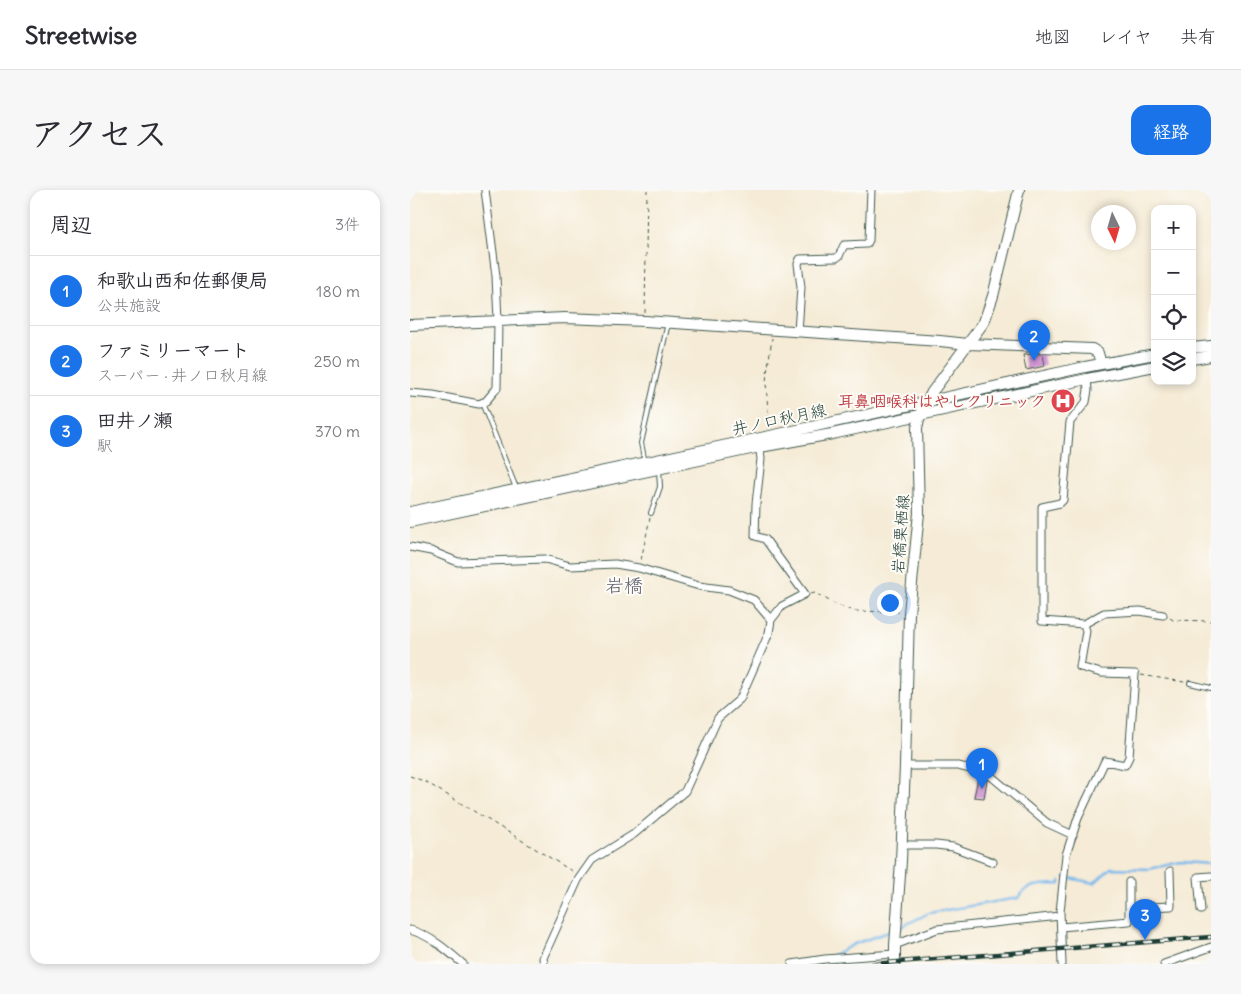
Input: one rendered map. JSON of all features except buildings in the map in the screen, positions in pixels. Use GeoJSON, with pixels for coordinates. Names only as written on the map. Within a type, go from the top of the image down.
{"type":"FeatureCollection","features":[{"type":"Feature","properties":{"kind":"main road","name":"岩橋栗栖線"},"geometry":{"type":"LineString","coordinates":[[895,954],[902,845],[909,612],[919,513],[916,428],[920,415],[932,392],[984,322],[993,296],[1019,190]]}},
{"type":"Feature","properties":{"kind":"main road"},"geometry":{"type":"LineString","coordinates":[[410,325],[564,318],[668,323],[968,344],[1092,349],[1098,353],[1100,364]]}},
{"type":"Feature","properties":{"kind":"main road"},"geometry":{"type":"LineString","coordinates":[[1196,348],[1211,346]]}},
{"type":"Feature","properties":{"kind":"main road","name":"井ノ口秋月線"},"geometry":{"type":"LineString","coordinates":[[410,522],[659,469],[759,443],[770,436],[1100,364],[1151,355]]}},
{"type":"Feature","properties":{"kind":"main road"},"geometry":{"type":"LineString","coordinates":[[1196,358],[1211,356]]}},
{"type":"Feature","properties":{"kind":"main road","name":"井ノ口秋月線"},"geometry":{"type":"LineString","coordinates":[[410,512],[645,463],[759,443],[832,434],[1151,367]]}},
{"type":"Feature","properties":{"kind":"street"},"geometry":{"type":"LineString","coordinates":[[410,393],[433,395],[480,404],[486,402],[497,388],[498,321],[496,276],[485,190]]}},
{"type":"Feature","properties":{"kind":"street"},"geometry":{"type":"LineString","coordinates":[[798,332],[801,288],[798,264],[800,259],[836,258],[840,256],[844,245],[867,244],[869,240],[871,190]]}},
{"type":"Feature","properties":{"kind":"street"},"geometry":{"type":"LineString","coordinates":[[1087,379],[1086,402],[1070,422],[1063,500],[1060,504],[1042,507],[1042,621],[1084,624],[1104,613],[1140,611],[1163,615]]}},
{"type":"Feature","properties":{"kind":"street"},"geometry":{"type":"LineString","coordinates":[[544,964],[543,958],[581,876],[592,860],[634,834],[685,791],[718,718],[740,698],[769,633],[771,620],[782,606],[805,594],[765,539],[754,536],[761,459],[759,443]]}},
{"type":"Feature","properties":{"kind":"street"},"geometry":{"type":"LineString","coordinates":[[410,548],[431,551],[458,562],[545,559],[570,566],[615,564],[639,568],[699,586],[729,590],[754,600],[771,620]]}},
{"type":"Feature","properties":{"kind":"street"},"geometry":{"type":"LineString","coordinates":[[1062,964],[1060,916],[1066,855],[1078,818],[1104,761],[1125,766],[1129,757],[1135,674],[1101,673],[1080,667],[1086,631],[1084,624]]}},
{"type":"Feature","properties":{"kind":"street"},"geometry":{"type":"LineString","coordinates":[[905,766],[958,766],[979,771],[991,776],[1047,823],[1073,835]]}},
{"type":"Feature","properties":{"kind":"street"},"geometry":{"type":"LineString","coordinates":[[902,845],[953,847],[992,862]]}},
{"type":"Feature","properties":{"kind":"street"},"geometry":{"type":"LineString","coordinates":[[1129,908],[1171,906],[1170,871]]}},
{"type":"Feature","properties":{"kind":"street"},"geometry":{"type":"LineString","coordinates":[[1201,910],[1198,877],[1211,876]]}},
{"type":"Feature","properties":{"kind":"street"},"geometry":{"type":"LineString","coordinates":[[1060,927],[1129,921],[1129,882]]}},
{"type":"Feature","properties":{"kind":"street"},"geometry":{"type":"LineString","coordinates":[[792,964],[825,959],[895,954],[937,929],[1060,916]]}},
{"type":"Feature","properties":{"kind":"street"},"geometry":{"type":"LineString","coordinates":[[410,930],[418,932],[444,948],[463,964]]}},
{"type":"Feature","properties":{"kind":"street"},"geometry":{"type":"LineString","coordinates":[[1164,964],[1211,947]]}},
{"type":"Feature","properties":{"kind":"lane"},"geometry":{"type":"LineString","coordinates":[[645,463],[641,443],[668,323]]}},
{"type":"Feature","properties":{"kind":"lane"},"geometry":{"type":"LineString","coordinates":[[482,403],[517,490]]}},
{"type":"Feature","properties":{"kind":"lane"},"geometry":{"type":"LineString","coordinates":[[650,513],[660,487],[659,469]]}},
{"type":"Feature","properties":{"kind":"lane"},"geometry":{"type":"LineString","coordinates":[[1190,683],[1211,688]]}},
{"type":"Feature","properties":{"kind":"path"},"geometry":{"type":"LineString","coordinates":[[645,322],[647,190]]}},
{"type":"Feature","properties":{"kind":"path"},"geometry":{"type":"LineString","coordinates":[[770,436],[766,381],[773,330]]}},
{"type":"Feature","properties":{"kind":"path"},"geometry":{"type":"LineString","coordinates":[[639,568],[650,513]]}},
{"type":"Feature","properties":{"kind":"path"},"geometry":{"type":"LineString","coordinates":[[805,594],[814,593],[853,611],[909,612]]}},
{"type":"Feature","properties":{"kind":"path"},"geometry":{"type":"LineString","coordinates":[[1163,615],[1173,620],[1211,621]]}},
{"type":"Feature","properties":{"kind":"path"},"geometry":{"type":"LineString","coordinates":[[1135,674],[1190,683]]}},
{"type":"Feature","properties":{"kind":"path"},"geometry":{"type":"LineString","coordinates":[[410,776],[426,782],[581,876]]}},
{"type":"Feature","properties":{"kind":"waterway"},"geometry":{"type":"LineString","coordinates":[[1065,877],[1094,883],[1111,868],[1149,869],[1181,862],[1211,864]]}},
{"type":"Feature","properties":{"kind":"waterway"},"geometry":{"type":"LineString","coordinates":[[901,927],[929,913],[1018,898],[1031,887],[1060,884],[1060,881]]}},
{"type":"Feature","properties":{"kind":"waterway"},"geometry":{"type":"LineString","coordinates":[[832,956],[854,944],[891,931]]}},
{"type":"Feature","properties":{"kind":"railway"},"geometry":{"type":"LineString","coordinates":[[873,964],[1211,937]]}},
{"type":"Feature","properties":{"kind":"place","name":"ファミリーマート"},"geometry":{"type":"Point","coordinates":[1034,361]}},
{"type":"Feature","properties":{"kind":"place","name":"耳鼻咽喉科はやしクリニック"},"geometry":{"type":"Point","coordinates":[1063,401]}},
{"type":"Feature","properties":{"kind":"place","name":"和歌山西和佐郵便局"},"geometry":{"type":"Point","coordinates":[982,789]}},
{"type":"Feature","properties":{"kind":"place","name":"田井ノ瀬"},"geometry":{"type":"Point","coordinates":[1145,940]}},
{"type":"Feature","properties":{"kind":"district","name":"岩橋"},"geometry":{"type":"Point","coordinates":[624,585]}}]}
